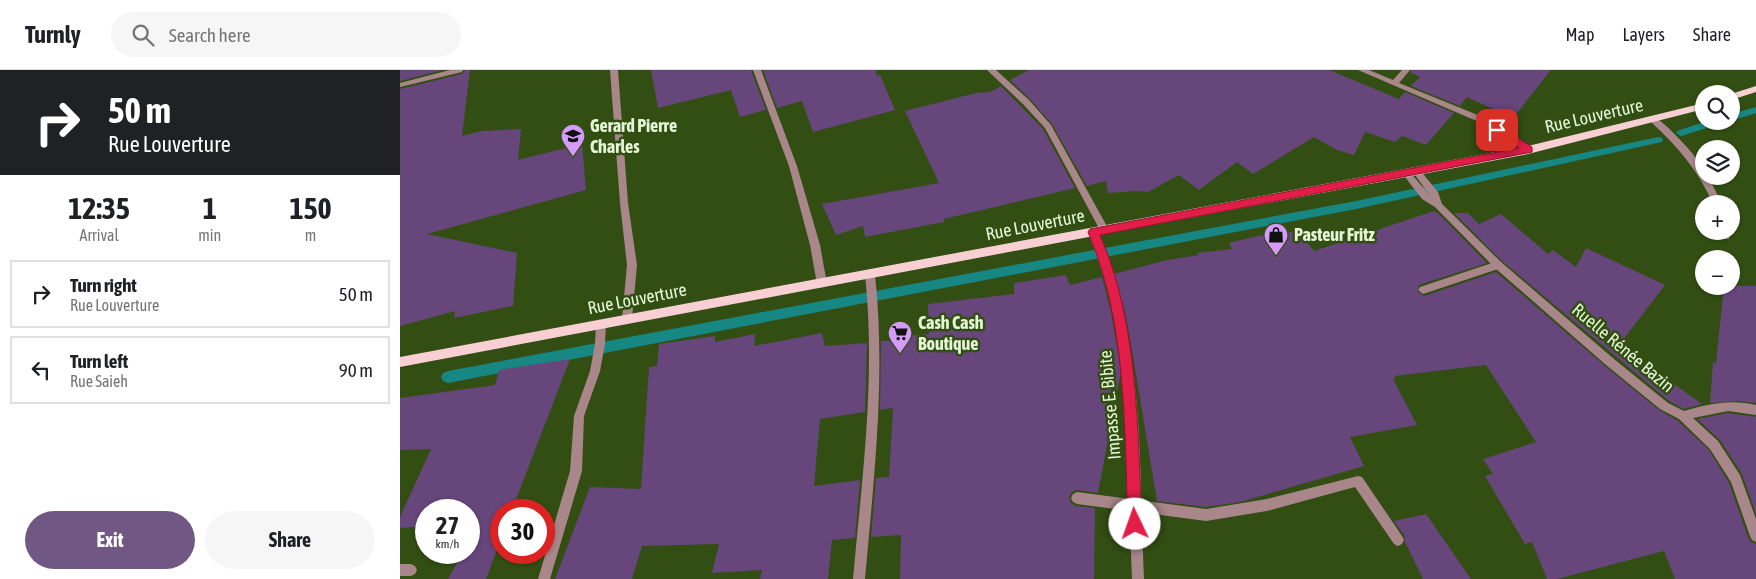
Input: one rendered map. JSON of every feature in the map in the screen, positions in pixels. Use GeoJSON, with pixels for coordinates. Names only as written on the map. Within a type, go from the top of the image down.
{"type":"FeatureCollection","features":[{"type":"Feature","properties":{"kind":"main road"},"geometry":{"type":"LineString","coordinates":[[1740,94],[1756,89]]}},
{"type":"Feature","properties":{"kind":"main road","name":"Rue Louverture"},"geometry":{"type":"LineString","coordinates":[[400,362],[1528,150],[1695,109]]}},
{"type":"Feature","properties":{"kind":"street"},"geometry":{"type":"LineString","coordinates":[[400,85],[459,70]]}},
{"type":"Feature","properties":{"kind":"street"},"geometry":{"type":"LineString","coordinates":[[614,70],[624,203],[632,265],[627,318]]}},
{"type":"Feature","properties":{"kind":"street"},"geometry":{"type":"LineString","coordinates":[[757,70],[793,166],[815,245],[822,284]]}},
{"type":"Feature","properties":{"kind":"street","name":"Impasse E. Bibite"},"geometry":{"type":"LineString","coordinates":[[991,70],[1026,102],[1048,127],[1099,231],[1102,254],[1117,307],[1129,385],[1138,579]]}},
{"type":"Feature","properties":{"kind":"street"},"geometry":{"type":"LineString","coordinates":[[1362,70],[1482,120],[1528,150]]}},
{"type":"Feature","properties":{"kind":"street"},"geometry":{"type":"LineString","coordinates":[[1395,83],[1406,70]]}},
{"type":"Feature","properties":{"kind":"street"},"geometry":{"type":"LineString","coordinates":[[1654,120],[1690,156],[1713,189],[1715,195]]}},
{"type":"Feature","properties":{"kind":"street","name":"Ruelle Rénée Bazin"},"geometry":{"type":"LineString","coordinates":[[1411,172],[1418,188],[1430,193]]}},
{"type":"Feature","properties":{"kind":"street","name":"Ruelle Rénée Bazin"},"geometry":{"type":"LineString","coordinates":[[1411,172],[1438,205],[1498,265],[1664,406],[1683,416],[1714,445],[1736,479],[1756,536]]}},
{"type":"Feature","properties":{"kind":"street"},"geometry":{"type":"LineString","coordinates":[[1423,290],[1498,265]]}},
{"type":"Feature","properties":{"kind":"street"},"geometry":{"type":"LineString","coordinates":[[859,579],[874,408],[870,275]]}},
{"type":"Feature","properties":{"kind":"street"},"geometry":{"type":"LineString","coordinates":[[544,579],[576,471],[579,416],[595,371],[601,324]]}},
{"type":"Feature","properties":{"kind":"street"},"geometry":{"type":"LineString","coordinates":[[1683,416],[1717,406],[1734,405],[1756,410]]}},
{"type":"Feature","properties":{"kind":"street"},"geometry":{"type":"LineString","coordinates":[[1077,498],[1206,515],[1229,513],[1267,505],[1358,481],[1398,540]]}},
{"type":"Feature","properties":{"kind":"building"},"geometry":{"type":"Polygon","coordinates":[[[400,70],[443,70],[400,81],[400,70]]]}},
{"type":"Feature","properties":{"kind":"building"},"geometry":{"type":"Polygon","coordinates":[[[465,70],[470,70],[462,136],[482,131],[521,129],[518,160],[582,144],[586,190],[427,234],[517,253],[513,306],[454,318],[455,311],[400,326],[400,89],[462,74],[465,70]]]}},
{"type":"Feature","properties":{"kind":"building"},"geometry":{"type":"Polygon","coordinates":[[[651,70],[751,70],[766,110],[740,117],[731,90],[658,108],[651,70]]]}},
{"type":"Feature","properties":{"kind":"building"},"geometry":{"type":"Polygon","coordinates":[[[763,70],[876,70],[877,76],[880,75],[895,110],[813,132],[802,101],[777,108],[763,70]]]}},
{"type":"Feature","properties":{"kind":"building"},"geometry":{"type":"Polygon","coordinates":[[[1029,70],[1329,70],[1399,99],[1405,92],[1454,113],[1426,145],[1402,136],[1395,142],[1365,132],[1354,155],[1337,150],[1314,137],[1253,174],[1237,162],[1199,190],[1179,175],[1148,192],[1108,193],[1106,181],[1087,186],[1052,124],[1010,80],[1029,70]]]}},
{"type":"Feature","properties":{"kind":"building"},"geometry":{"type":"Polygon","coordinates":[[[1412,70],[1551,70],[1513,118],[1467,97],[1460,106],[1411,86],[1420,77],[1410,72],[1412,70]]]}},
{"type":"Feature","properties":{"kind":"building"},"geometry":{"type":"Polygon","coordinates":[[[1001,86],[1043,129],[1075,188],[944,219],[944,222],[865,237],[863,226],[836,235],[822,204],[939,183],[905,111],[976,93],[990,92],[1001,86]]]}},
{"type":"Feature","properties":{"kind":"building"},"geometry":{"type":"Polygon","coordinates":[[[1434,211],[1487,263],[1419,285],[1417,291],[1424,296],[1496,272],[1605,366],[1659,410],[1678,421],[1709,450],[1729,483],[1748,537],[1751,542],[1756,544],[1756,579],[1675,579],[1664,551],[1557,579],[1547,579],[1532,542],[1525,544],[1485,476],[1493,474],[1483,459],[1536,442],[1486,365],[1394,376],[1396,379],[1393,379],[1417,425],[1350,437],[1364,466],[1240,502],[1206,507],[1157,501],[1125,312],[1114,274],[1167,260],[1199,255],[1197,253],[1232,249],[1229,243],[1258,236],[1290,232],[1299,232],[1314,251],[1434,211]]]}},
{"type":"Feature","properties":{"kind":"building"},"geometry":{"type":"Polygon","coordinates":[[[1454,213],[1468,213],[1479,224],[1501,214],[1548,254],[1553,250],[1576,267],[1586,248],[1665,285],[1619,345],[1702,404],[1684,409],[1669,401],[1502,261],[1454,213]]]}},
{"type":"Feature","properties":{"kind":"building"},"geometry":{"type":"Polygon","coordinates":[[[1066,275],[1070,285],[1102,277],[1111,312],[1121,371],[1098,493],[1077,490],[1072,492],[1069,497],[1071,503],[1076,506],[1095,508],[1094,579],[900,579],[901,535],[871,537],[876,478],[889,477],[893,408],[880,410],[881,341],[890,341],[890,337],[929,334],[928,304],[1014,294],[1014,283],[1066,275]]]}},
{"type":"Feature","properties":{"kind":"building"},"geometry":{"type":"Polygon","coordinates":[[[1740,286],[1756,286],[1756,403],[1737,401],[1710,403],[1713,362],[1716,363],[1723,295],[1740,295],[1740,286]]]}},
{"type":"Feature","properties":{"kind":"building"},"geometry":{"type":"Polygon","coordinates":[[[822,333],[825,346],[867,343],[865,412],[820,419],[814,486],[860,480],[855,538],[832,540],[828,579],[760,579],[762,570],[712,573],[719,544],[642,546],[632,579],[555,579],[590,487],[641,489],[649,367],[657,366],[659,344],[715,336],[715,342],[755,334],[754,346],[822,333]]]}},
{"type":"Feature","properties":{"kind":"building"},"geometry":{"type":"Polygon","coordinates":[[[570,359],[516,499],[490,499],[490,564],[492,564],[486,579],[448,579],[456,564],[480,564],[480,499],[415,499],[415,527],[400,528],[400,517],[431,449],[400,450],[400,398],[495,385],[499,370],[570,359]]]}},
{"type":"Feature","properties":{"kind":"building"},"geometry":{"type":"Polygon","coordinates":[[[1728,413],[1756,417],[1756,514],[1742,474],[1720,440],[1697,419],[1728,413]]]}},
{"type":"Feature","properties":{"kind":"building"},"geometry":{"type":"Polygon","coordinates":[[[1426,514],[1471,579],[1423,579],[1405,542],[1404,535],[1394,521],[1426,514]]]}},
{"type":"Feature","properties":{"kind":"waterway"},"geometry":{"type":"LineString","coordinates":[[1740,115],[1756,110]]}},
{"type":"Feature","properties":{"kind":"waterway"},"geometry":{"type":"LineString","coordinates":[[1681,133],[1695,129]]}},
{"type":"Feature","properties":{"kind":"waterway"},"geometry":{"type":"LineString","coordinates":[[448,377],[1356,205],[1457,185],[1658,140]]}},
{"type":"Feature","properties":{"kind":"place","name":"Gerard Pierre Charles"},"geometry":{"type":"Point","coordinates":[573,157]}},
{"type":"Feature","properties":{"kind":"place","name":"Pasteur Fritz"},"geometry":{"type":"Point","coordinates":[1276,256]}},
{"type":"Feature","properties":{"kind":"place","name":"Cash Cash Boutique"},"geometry":{"type":"Point","coordinates":[900,354]}},
{"type":"Feature","properties":{"kind":"route"},"geometry":{"type":"LineString","coordinates":[[1135,524],[1129,385],[1117,307],[1094,232],[1528,150],[1497,130]]}}]}
